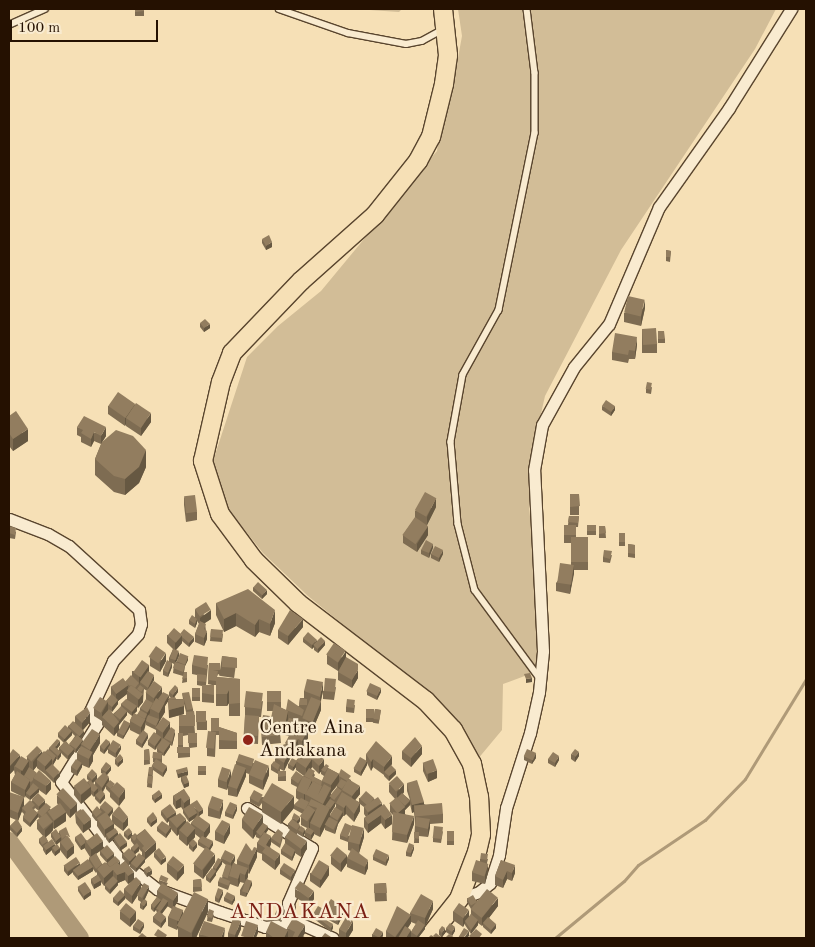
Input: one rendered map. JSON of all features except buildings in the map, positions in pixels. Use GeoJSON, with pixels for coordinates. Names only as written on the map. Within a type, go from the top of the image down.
{"type":"FeatureCollection","features":[{"type":"Feature","properties":{"kind":"main road"},"geometry":{"type":"LineString","coordinates":[[428,938],[459,899],[477,852],[481,834],[479,797],[466,752],[453,730],[426,701],[298,603],[254,560],[220,514],[202,461],[221,382],[232,352],[301,281],[375,216],[418,161],[431,137],[441,100],[448,54],[443,9]]}},
{"type":"Feature","properties":{"kind":"street"},"geometry":{"type":"LineString","coordinates":[[459,899],[479,892],[490,882],[499,855],[506,808],[530,733],[540,678],[543,651],[542,586],[534,470],[542,426],[574,367],[609,324],[659,207],[730,108],[791,9]]}},
{"type":"Feature","properties":{"kind":"street"},"geometry":{"type":"LineString","coordinates":[[9,519],[48,534],[69,546],[139,610],[141,624],[138,634],[113,660],[90,711],[97,724],[61,782],[121,861],[156,889],[265,927],[299,923],[333,938]]}},
{"type":"Feature","properties":{"kind":"street"},"geometry":{"type":"LineString","coordinates":[[247,808],[312,848],[288,903],[290,923]]}},
{"type":"Feature","properties":{"kind":"lane"},"geometry":{"type":"LineString","coordinates":[[9,25],[45,9]]}},
{"type":"Feature","properties":{"kind":"lane"},"geometry":{"type":"LineString","coordinates":[[280,9],[348,33],[406,44],[422,41],[446,27]]}},
{"type":"Feature","properties":{"kind":"lane"},"geometry":{"type":"LineString","coordinates":[[528,9],[535,73],[535,133],[499,310],[463,375],[451,442],[458,524],[475,590],[540,678]]}},
{"type":"Feature","properties":{"kind":"shaded area"},"geometry":{"type":"Polygon","coordinates":[[[355,9],[402,9],[399,12],[355,9]]]}},
{"type":"Feature","properties":{"kind":"shaded area"},"geometry":{"type":"Polygon","coordinates":[[[458,9],[776,9],[755,49],[621,250],[545,396],[535,440],[529,506],[536,579],[538,671],[503,684],[502,730],[477,760],[401,672],[308,596],[263,553],[228,509],[213,461],[247,357],[278,326],[321,291],[437,151],[441,117],[451,96],[462,36],[458,9]]]}},
{"type":"Feature","properties":{"kind":"waterway"},"geometry":{"type":"LineString","coordinates":[[555,938],[624,881],[638,865],[705,820],[745,779],[806,679]]}},
{"type":"Feature","properties":{"kind":"waterway"},"geometry":{"type":"LineString","coordinates":[[9,841],[80,938]]}},
{"type":"Feature","properties":{"kind":"place","name":"Centre Aina Andakana"},"geometry":{"type":"Point","coordinates":[248,740]}},
{"type":"Feature","properties":{"kind":"district","name":"ANDAKANA"},"geometry":{"type":"Point","coordinates":[300,913]}}]}
